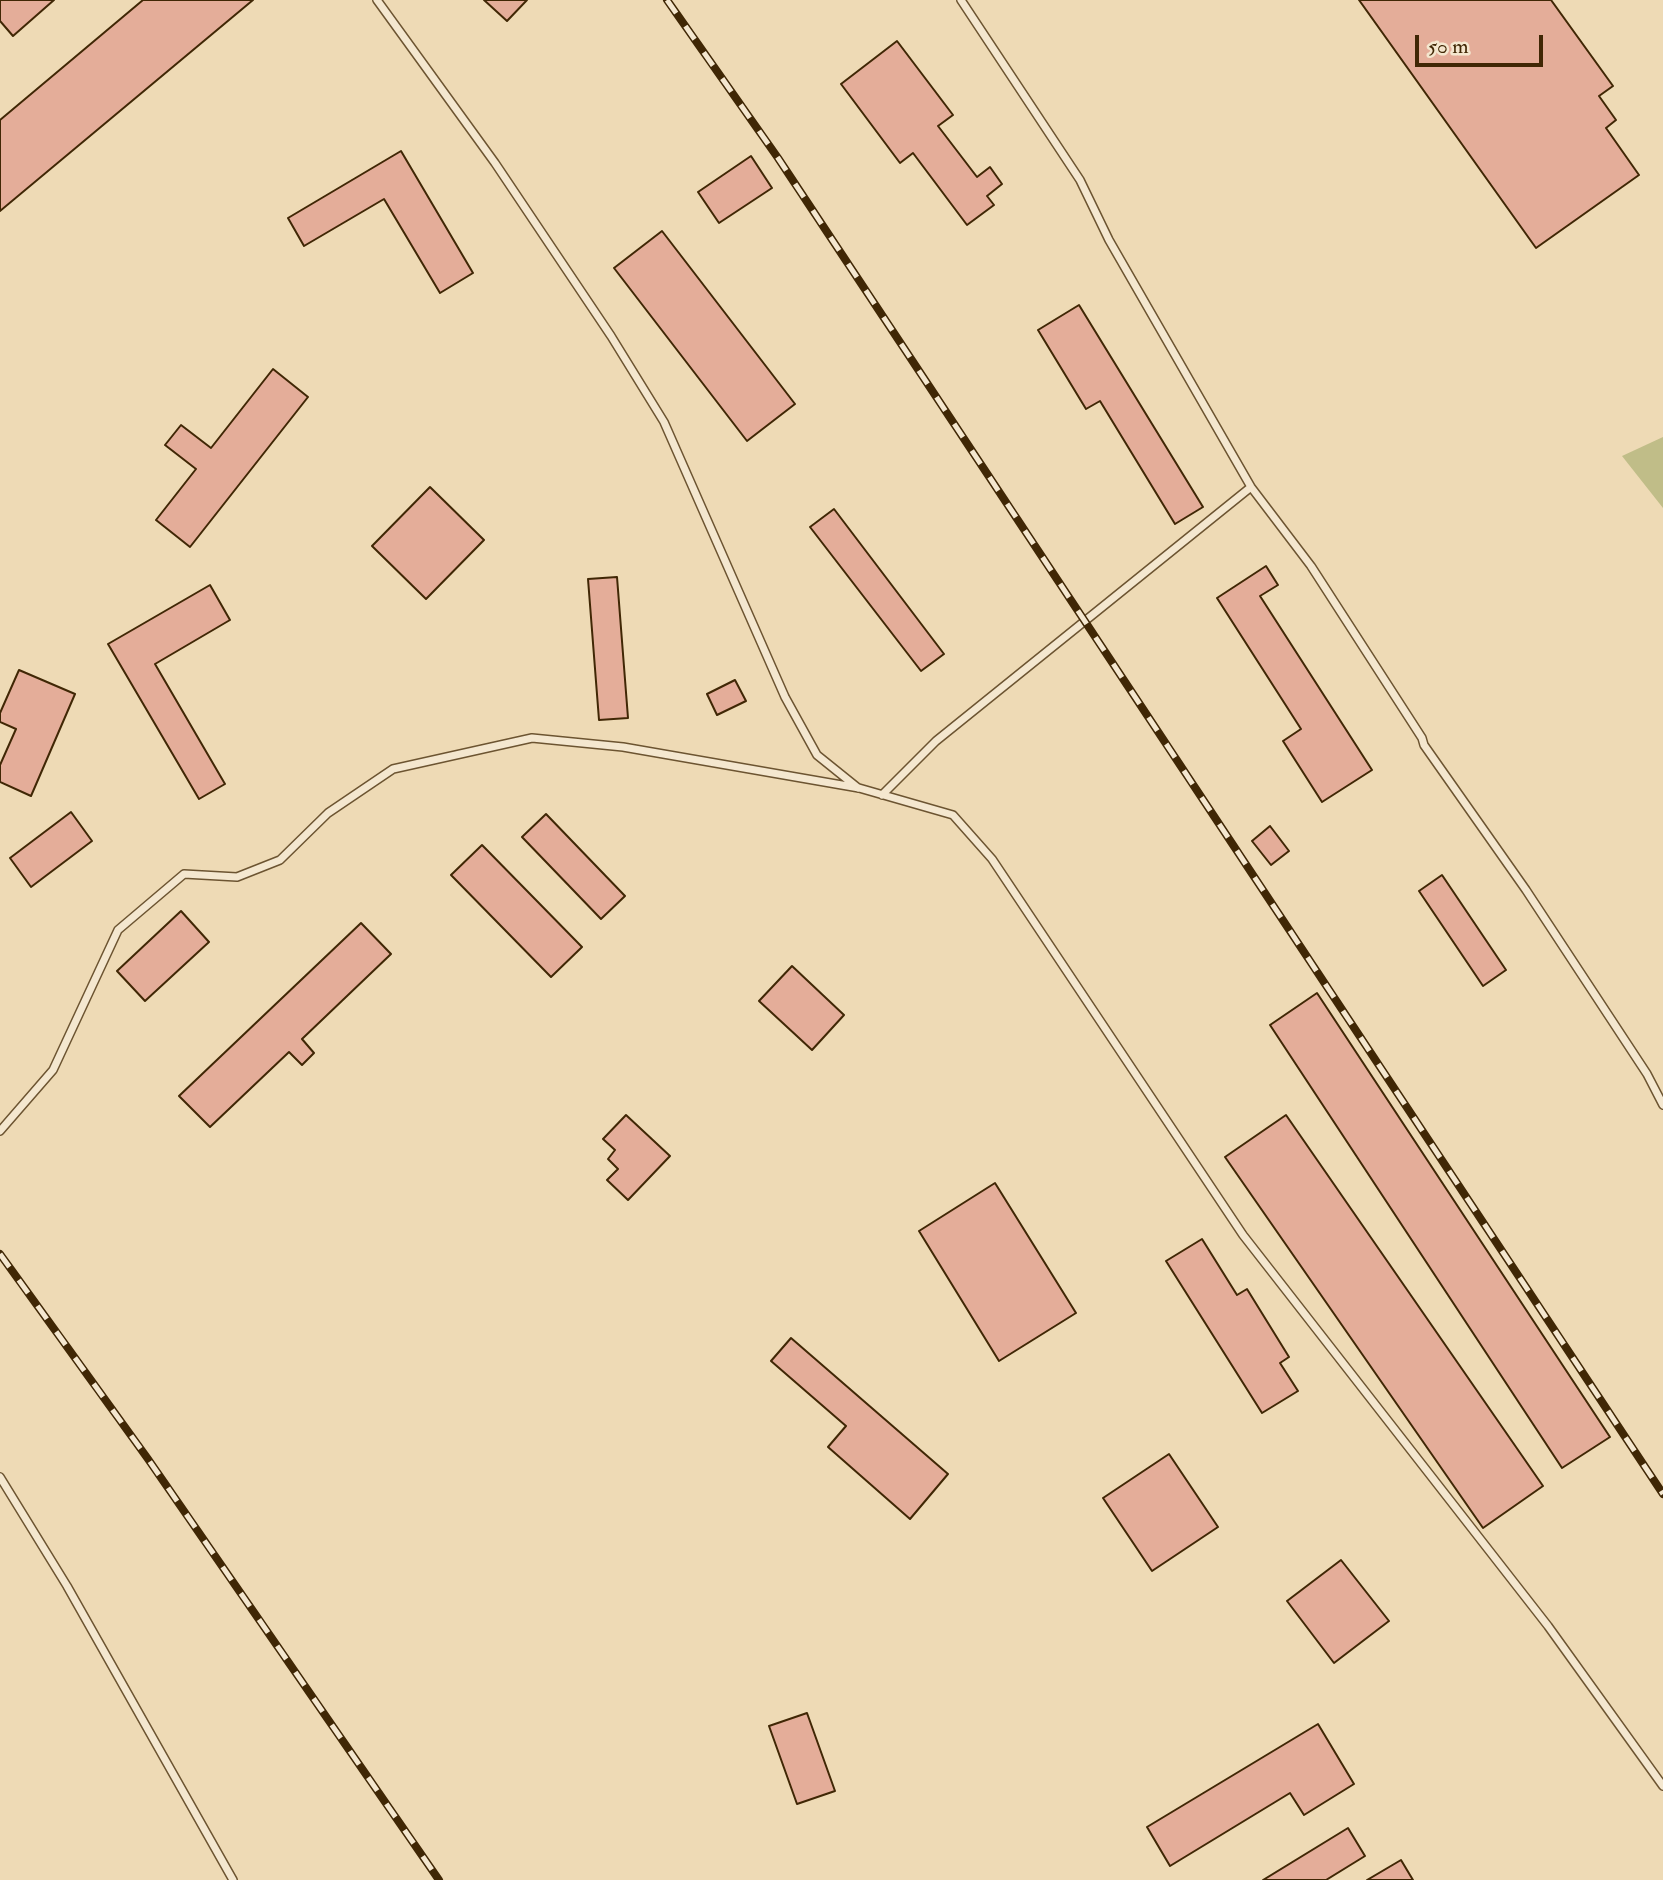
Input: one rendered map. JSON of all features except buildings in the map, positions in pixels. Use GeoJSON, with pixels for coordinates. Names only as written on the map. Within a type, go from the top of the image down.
{"type":"FeatureCollection","features":[{"type":"Feature","properties":{"kind":"lane"},"geometry":{"type":"LineString","coordinates":[[377,0],[495,163],[611,336],[664,422],[785,697],[817,755],[859,788]]}},
{"type":"Feature","properties":{"kind":"lane"},"geometry":{"type":"LineString","coordinates":[[961,0],[1080,180],[1110,240],[1251,487],[1311,566],[1424,745],[1526,890],[1647,1074],[1663,1105]]}},
{"type":"Feature","properties":{"kind":"lane"},"geometry":{"type":"LineString","coordinates":[[882,795],[936,741],[1251,487]]}},
{"type":"Feature","properties":{"kind":"lane"},"geometry":{"type":"LineString","coordinates":[[0,1131],[53,1070],[118,930],[184,874],[237,877],[280,859],[328,813],[393,769],[532,738],[623,747],[859,788],[953,815],[992,859],[1243,1235],[1548,1626],[1663,1786]]}},
{"type":"Feature","properties":{"kind":"lane"},"geometry":{"type":"LineString","coordinates":[[0,1478],[68,1586],[233,1880]]}},
{"type":"Feature","properties":{"kind":"shaded area"},"geometry":{"type":"Polygon","coordinates":[[[1663,437],[1663,508],[1622,456],[1663,437]]]}},
{"type":"Feature","properties":{"kind":"railway"},"geometry":{"type":"LineString","coordinates":[[667,0],[778,158],[1663,1494]]}},
{"type":"Feature","properties":{"kind":"railway"},"geometry":{"type":"LineString","coordinates":[[0,1254],[148,1459],[439,1880]]}}]}
